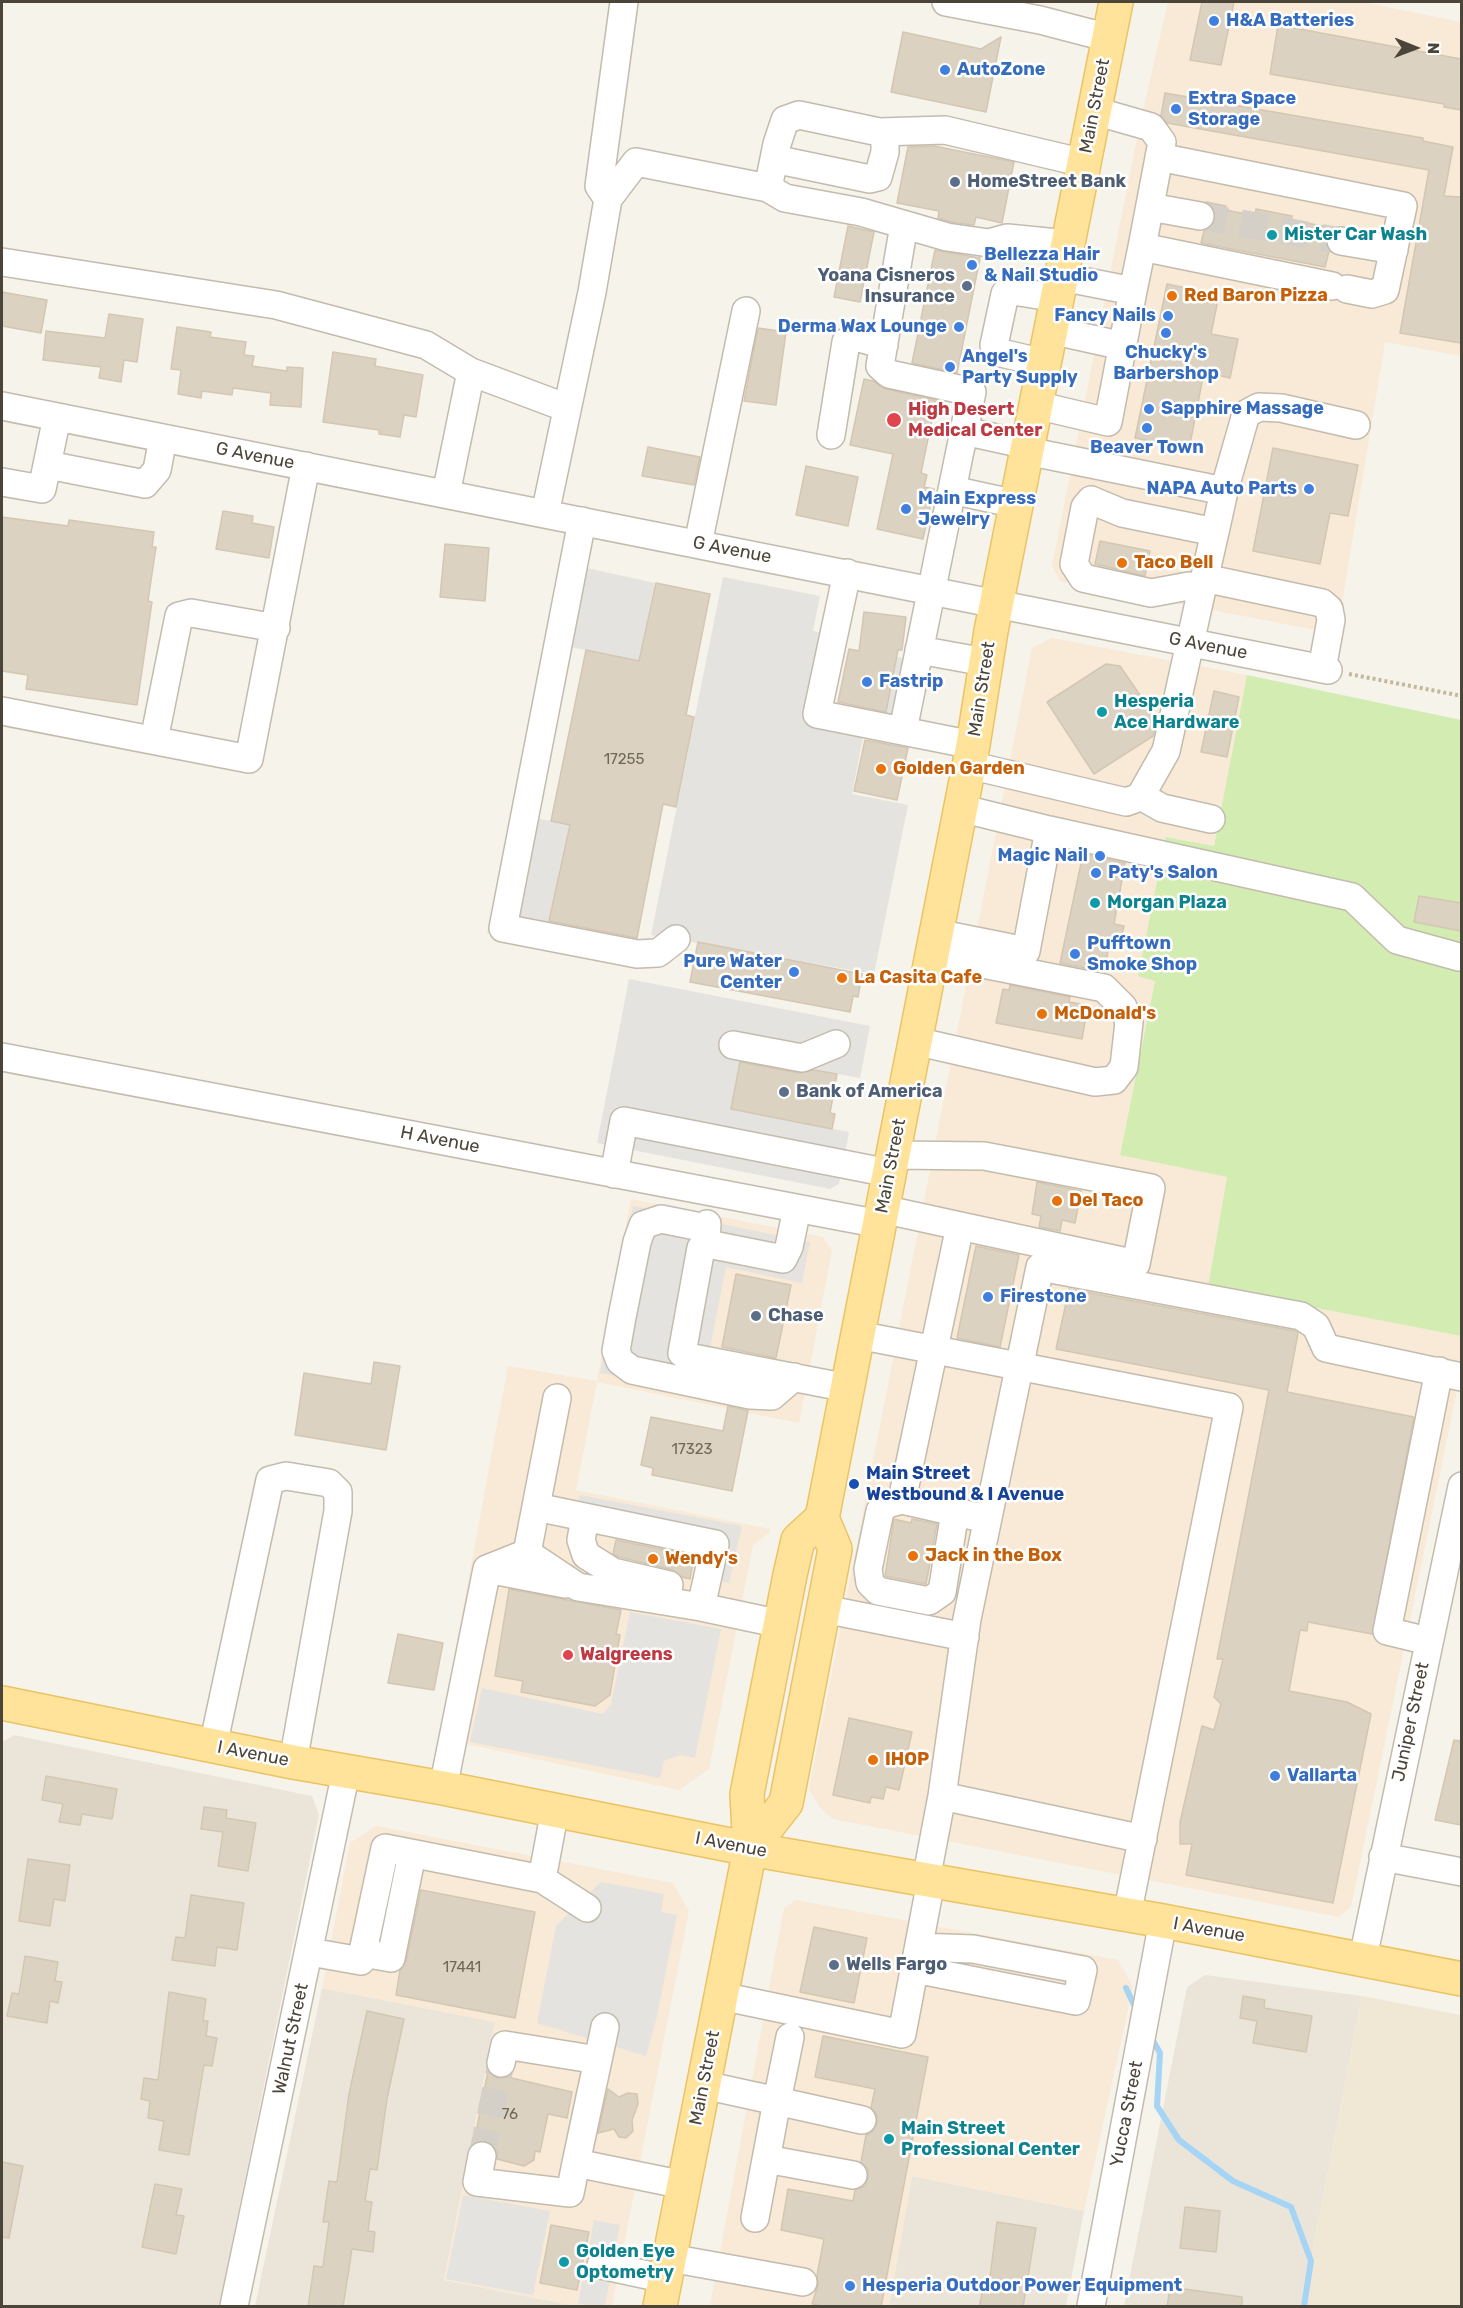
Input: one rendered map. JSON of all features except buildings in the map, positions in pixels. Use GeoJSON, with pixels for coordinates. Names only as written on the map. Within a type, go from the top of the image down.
{"type":"FeatureCollection","features":[{"type":"Feature","properties":{"kind":"main road","name":"Main Street"},"geometry":{"type":"LineString","coordinates":[[750,1849],[786,1803],[835,1549],[822,1518],[971,755],[985,662],[1116,2]]}},
{"type":"Feature","properties":{"kind":"main road","name":"Main Street"},"geometry":{"type":"LineString","coordinates":[[665,2281],[750,1849],[747,1794],[798,1540],[822,1518]]}},
{"type":"Feature","properties":{"kind":"main road","name":"I Avenue"},"geometry":{"type":"LineString","coordinates":[[2,1703],[293,1762],[443,1788],[750,1849],[1163,1921],[1363,1958],[1461,1979]]}},
{"type":"Feature","properties":{"kind":"street"},"geometry":{"type":"LineString","coordinates":[[608,199],[599,186],[624,2]]}},
{"type":"Feature","properties":{"kind":"street"},"geometry":{"type":"LineString","coordinates":[[946,2],[1040,20],[1109,38]]}},
{"type":"Feature","properties":{"kind":"street"},"geometry":{"type":"LineString","coordinates":[[1036,405],[1108,422],[1162,142],[1151,127],[1095,111]]}},
{"type":"Feature","properties":{"kind":"street"},"geometry":{"type":"LineString","coordinates":[[768,188],[785,120],[799,115],[879,132],[945,130],[1084,163]]}},
{"type":"Feature","properties":{"kind":"street"},"geometry":{"type":"LineString","coordinates":[[774,159],[870,179],[878,177],[885,144],[885,137],[879,132]]}},
{"type":"Feature","properties":{"kind":"street"},"geometry":{"type":"LineString","coordinates":[[1142,247],[1372,294],[1385,290],[1403,206],[1159,157]]}},
{"type":"Feature","properties":{"kind":"street"},"geometry":{"type":"LineString","coordinates":[[545,514],[608,199],[636,162],[768,188],[785,198],[861,212],[947,237],[990,243],[1007,238],[1068,244]]}},
{"type":"Feature","properties":{"kind":"street"},"geometry":{"type":"LineString","coordinates":[[1149,207],[1200,216]]}},
{"type":"Feature","properties":{"kind":"street"},"geometry":{"type":"LineString","coordinates":[[903,730],[972,392],[889,374],[880,366],[904,225]]}},
{"type":"Feature","properties":{"kind":"street"},"geometry":{"type":"LineString","coordinates":[[1341,241],[1394,250]]}},
{"type":"Feature","properties":{"kind":"street"},"geometry":{"type":"LineString","coordinates":[[2,262],[276,305],[426,345],[471,372],[567,408]]}},
{"type":"Feature","properties":{"kind":"street"},"geometry":{"type":"LineString","coordinates":[[1044,363],[1001,353],[994,345],[1005,294],[1013,291],[1060,287],[1133,291]]}},
{"type":"Feature","properties":{"kind":"street"},"geometry":{"type":"LineString","coordinates":[[698,544],[746,311]]}},
{"type":"Feature","properties":{"kind":"street"},"geometry":{"type":"LineString","coordinates":[[1051,330],[1123,346]]}},
{"type":"Feature","properties":{"kind":"street"},"geometry":{"type":"LineString","coordinates":[[831,435],[846,342],[856,337],[884,345]]}},
{"type":"Feature","properties":{"kind":"street"},"geometry":{"type":"LineString","coordinates":[[446,494],[471,372]]}},
{"type":"Feature","properties":{"kind":"street","name":"G Avenue"},"geometry":{"type":"LineString","coordinates":[[2,406],[1325,669]]}},
{"type":"Feature","properties":{"kind":"street"},"geometry":{"type":"LineString","coordinates":[[847,573],[817,714],[903,730],[971,755],[1126,802],[1140,796],[1166,751],[1192,643],[1199,585],[1215,532],[1239,432],[1246,414],[1259,408],[1281,408],[1356,425]]}},
{"type":"Feature","properties":{"kind":"street"},"geometry":{"type":"LineString","coordinates":[[2,482],[42,489],[57,417]]}},
{"type":"Feature","properties":{"kind":"street"},"geometry":{"type":"LineString","coordinates":[[964,431],[1096,465],[1224,491]]}},
{"type":"Feature","properties":{"kind":"street"},"geometry":{"type":"LineString","coordinates":[[48,465],[145,484],[157,470],[163,438]]}},
{"type":"Feature","properties":{"kind":"street"},"geometry":{"type":"LineString","coordinates":[[1096,465],[1074,564],[1083,578],[1151,593],[1199,585],[1322,603],[1329,609],[1330,620],[1325,669]]}},
{"type":"Feature","properties":{"kind":"street"},"geometry":{"type":"LineString","coordinates":[[2,711],[249,759],[306,466]]}},
{"type":"Feature","properties":{"kind":"street"},"geometry":{"type":"LineString","coordinates":[[952,490],[1016,504]]}},
{"type":"Feature","properties":{"kind":"street"},"geometry":{"type":"LineString","coordinates":[[1088,503],[1122,513],[1215,532]]}},
{"type":"Feature","properties":{"kind":"street"},"geometry":{"type":"LineString","coordinates":[[582,521],[503,928],[638,954],[658,953],[676,939]]}},
{"type":"Feature","properties":{"kind":"street"},"geometry":{"type":"LineString","coordinates":[[154,740],[179,616],[191,613],[275,633]]}},
{"type":"Feature","properties":{"kind":"street"},"geometry":{"type":"LineString","coordinates":[[919,650],[985,662]]}},
{"type":"Feature","properties":{"kind":"street"},"geometry":{"type":"LineString","coordinates":[[1140,796],[1162,808],[1212,819]]}},
{"type":"Feature","properties":{"kind":"street"},"geometry":{"type":"LineString","coordinates":[[960,808],[1352,897],[1397,940],[1459,957]]}},
{"type":"Feature","properties":{"kind":"street"},"geometry":{"type":"LineString","coordinates":[[934,943],[1026,951],[1049,830]]}},
{"type":"Feature","properties":{"kind":"street"},"geometry":{"type":"LineString","coordinates":[[915,1041],[1095,1082],[1107,1083],[1121,1074],[1129,1022],[1123,1008],[1104,988],[934,943]]}},
{"type":"Feature","properties":{"kind":"street"},"geometry":{"type":"LineString","coordinates":[[733,1045],[802,1058],[836,1044]]}},
{"type":"Feature","properties":{"kind":"street","name":"H Avenue"},"geometry":{"type":"LineString","coordinates":[[2,1057],[797,1209],[960,1226],[1136,1264],[1151,1188],[984,1156],[891,1164]]}},
{"type":"Feature","properties":{"kind":"street"},"geometry":{"type":"LineString","coordinates":[[614,1174],[624,1121],[891,1164]]}},
{"type":"Feature","properties":{"kind":"street"},"geometry":{"type":"LineString","coordinates":[[714,1193],[682,1353],[688,1357],[848,1388]]}},
{"type":"Feature","properties":{"kind":"street"},"geometry":{"type":"LineString","coordinates":[[794,1377],[772,1395],[750,1395],[632,1370],[620,1361],[616,1351],[637,1242],[643,1225],[661,1219],[706,1234],[713,1245],[783,1259],[789,1247],[797,1209]]}},
{"type":"Feature","properties":{"kind":"street"},"geometry":{"type":"LineString","coordinates":[[902,1500],[960,1226]]}},
{"type":"Feature","properties":{"kind":"street"},"geometry":{"type":"LineString","coordinates":[[721,1996],[902,2034],[917,1958],[965,1636],[1040,1266],[1301,1316],[1316,1326],[1326,1348],[1450,1374],[1387,1631],[1428,1641]]}},
{"type":"Feature","properties":{"kind":"street"},"geometry":{"type":"LineString","coordinates":[[858,1335],[1229,1407],[1127,1915]]}},
{"type":"Feature","properties":{"kind":"street"},"geometry":{"type":"LineString","coordinates":[[526,1553],[557,1398]]}},
{"type":"Feature","properties":{"kind":"street"},"geometry":{"type":"LineString","coordinates":[[213,1746],[270,1480],[286,1476],[329,1483],[338,1492],[338,1511],[293,1762]]}},
{"type":"Feature","properties":{"kind":"street","name":"Juniper Street"},"geometry":{"type":"LineString","coordinates":[[1363,1958],[1461,1486]]}},
{"type":"Feature","properties":{"kind":"street"},"geometry":{"type":"LineString","coordinates":[[955,1512],[942,1592],[929,1601],[878,1591],[870,1583],[868,1569],[880,1511],[887,1504],[902,1500],[987,1519]]}},
{"type":"Feature","properties":{"kind":"street"},"geometry":{"type":"LineString","coordinates":[[536,1507],[715,1544],[691,1605]]}},
{"type":"Feature","properties":{"kind":"street"},"geometry":{"type":"LineString","coordinates":[[585,1518],[581,1540],[586,1555],[613,1572],[670,1585],[691,1605]]}},
{"type":"Feature","properties":{"kind":"street"},"geometry":{"type":"LineString","coordinates":[[487,1569],[526,1553]]}},
{"type":"Feature","properties":{"kind":"street"},"geometry":{"type":"LineString","coordinates":[[526,1553],[578,1587]]}},
{"type":"Feature","properties":{"kind":"street"},"geometry":{"type":"LineString","coordinates":[[487,1569],[578,1587],[691,1605],[781,1624]]}},
{"type":"Feature","properties":{"kind":"street"},"geometry":{"type":"LineString","coordinates":[[443,1788],[487,1569]]}},
{"type":"Feature","properties":{"kind":"street"},"geometry":{"type":"LineString","coordinates":[[824,1609],[965,1636]]}},
{"type":"Feature","properties":{"kind":"street","name":"Walnut Street"},"geometry":{"type":"LineString","coordinates":[[234,2307],[346,1772]]}},
{"type":"Feature","properties":{"kind":"street"},"geometry":{"type":"LineString","coordinates":[[942,1796],[1143,1839]]}},
{"type":"Feature","properties":{"kind":"street"},"geometry":{"type":"LineString","coordinates":[[542,1879],[555,1810]]}},
{"type":"Feature","properties":{"kind":"street"},"geometry":{"type":"LineString","coordinates":[[310,1952],[361,1961],[385,1848],[542,1879],[587,1908]]}},
{"type":"Feature","properties":{"kind":"street"},"geometry":{"type":"LineString","coordinates":[[1383,1857],[1461,1872]]}},
{"type":"Feature","properties":{"kind":"street","name":"Yucca Street"},"geometry":{"type":"LineString","coordinates":[[1090,2307],[1163,1921]]}},
{"type":"Feature","properties":{"kind":"street"},"geometry":{"type":"LineString","coordinates":[[917,1958],[1076,2001],[1083,1970]]}},
{"type":"Feature","properties":{"kind":"street"},"geometry":{"type":"LineString","coordinates":[[482,2157],[477,2182],[570,2193],[605,2026]]}},
{"type":"Feature","properties":{"kind":"street"},"geometry":{"type":"LineString","coordinates":[[755,2218],[790,2037]]}},
{"type":"Feature","properties":{"kind":"street"},"geometry":{"type":"LineString","coordinates":[[501,2063],[505,2045],[598,2060]]}},
{"type":"Feature","properties":{"kind":"street"},"geometry":{"type":"LineString","coordinates":[[704,2085],[862,2120]]}},
{"type":"Feature","properties":{"kind":"street"},"geometry":{"type":"LineString","coordinates":[[766,2159],[853,2175]]}},
{"type":"Feature","properties":{"kind":"street"},"geometry":{"type":"LineString","coordinates":[[576,2163],[684,2185]]}},
{"type":"Feature","properties":{"kind":"street"},"geometry":{"type":"LineString","coordinates":[[602,2265],[665,2281],[803,2282]]}},
{"type":"Feature","properties":{"kind":"path"},"geometry":{"type":"LineString","coordinates":[[1325,669],[1461,696]]}},
{"type":"Feature","properties":{"kind":"shaded area"},"geometry":{"type":"Polygon","coordinates":[[[1168,2],[1362,2],[1461,22],[1461,356],[1385,342],[1337,634],[1060,581],[1052,566],[1140,123],[1168,2]]]}},
{"type":"Feature","properties":{"kind":"shaded area"},"geometry":{"type":"Polygon","coordinates":[[[587,568],[655,583],[639,661],[571,647],[587,568]]]}},
{"type":"Feature","properties":{"kind":"shaded area"},"geometry":{"type":"Polygon","coordinates":[[[723,577],[820,596],[813,631],[842,637],[823,730],[863,737],[852,794],[908,805],[874,974],[651,935],[723,577]]]}},
{"type":"Feature","properties":{"kind":"shaded area"},"geometry":{"type":"Polygon","coordinates":[[[1052,638],[1247,675],[1214,846],[1166,837],[1138,976],[1155,980],[1120,1154],[1227,1177],[1208,1287],[1461,1336],[1461,1371],[1351,1907],[1339,1917],[833,1819],[820,1808],[809,1789],[1032,648],[1052,638]]]}},
{"type":"Feature","properties":{"kind":"shaded area"},"geometry":{"type":"Polygon","coordinates":[[[897,657],[921,662],[909,721],[886,716],[897,657]]]}},
{"type":"Feature","properties":{"kind":"shaded area"},"geometry":{"type":"Polygon","coordinates":[[[512,813],[570,825],[544,946],[487,933],[512,813]]]}},
{"type":"Feature","properties":{"kind":"shaded area"},"geometry":{"type":"Polygon","coordinates":[[[629,979],[870,1026],[860,1078],[762,1060],[745,1036],[731,1109],[849,1132],[839,1184],[830,1189],[597,1143],[629,979]]]}},
{"type":"Feature","properties":{"kind":"shaded area"},"geometry":{"type":"Polygon","coordinates":[[[631,1199],[823,1237],[832,1251],[799,1423],[597,1382],[576,1490],[770,1529],[769,1533],[753,1545],[709,1769],[679,1790],[439,1738],[508,1366],[597,1381],[631,1199]]]}},
{"type":"Feature","properties":{"kind":"shaded area"},"geometry":{"type":"Polygon","coordinates":[[[633,1206],[810,1242],[802,1283],[726,1267],[701,1393],[600,1373],[633,1206]]]}},
{"type":"Feature","properties":{"kind":"shaded area"},"geometry":{"type":"Polygon","coordinates":[[[580,1495],[742,1526],[729,1583],[696,1576],[701,1550],[571,1528],[580,1495]]]}},
{"type":"Feature","properties":{"kind":"shaded area"},"geometry":{"type":"Polygon","coordinates":[[[630,1612],[721,1629],[695,1758],[680,1755],[664,1761],[660,1778],[470,1742],[482,1688],[603,1714],[611,1704],[630,1612]]]}},
{"type":"Feature","properties":{"kind":"shaded area"},"geometry":{"type":"Polygon","coordinates":[[[14,1735],[312,1796],[319,1815],[219,2306],[2,2306],[2,1742],[14,1735]]]}},
{"type":"Feature","properties":{"kind":"shaded area"},"geometry":{"type":"Polygon","coordinates":[[[376,1826],[673,1883],[689,1911],[612,2306],[576,2306],[444,2280],[495,2022],[322,1988],[350,1843],[376,1826]]]}},
{"type":"Feature","properties":{"kind":"shaded area"},"geometry":{"type":"Polygon","coordinates":[[[601,1882],[664,1894],[661,1912],[677,1915],[657,2016],[646,2056],[537,2023],[556,1926],[601,1882]]]}},
{"type":"Feature","properties":{"kind":"shaded area"},"geometry":{"type":"Polygon","coordinates":[[[796,1900],[1118,1960],[1133,1987],[1084,2211],[912,2176],[889,2306],[710,2306],[784,1908],[796,1900]]]}},
{"type":"Feature","properties":{"kind":"shaded area"},"geometry":{"type":"Polygon","coordinates":[[[1205,1975],[1362,1996],[1302,2306],[1124,2306],[1187,1987],[1205,1975]]]}},
{"type":"Feature","properties":{"kind":"shaded area"},"geometry":{"type":"Polygon","coordinates":[[[322,1988],[495,2022],[444,2280],[576,2306],[255,2306],[322,1988]]]}},
{"type":"Feature","properties":{"kind":"shaded area"},"geometry":{"type":"Polygon","coordinates":[[[1362,1996],[1461,2015],[1461,2306],[1302,2306],[1362,1996]]]}},
{"type":"Feature","properties":{"kind":"shaded area"},"geometry":{"type":"Polygon","coordinates":[[[912,2176],[1084,2211],[1066,2306],[889,2306],[912,2176]]]}},
{"type":"Feature","properties":{"kind":"shaded area"},"geometry":{"type":"Polygon","coordinates":[[[463,2195],[550,2211],[533,2295],[446,2279],[463,2195]]]}},
{"type":"Feature","properties":{"kind":"shaded area"},"geometry":{"type":"Polygon","coordinates":[[[594,2220],[620,2225],[605,2306],[578,2304],[594,2220]]]}},
{"type":"Feature","properties":{"kind":"green space"},"geometry":{"type":"Polygon","coordinates":[[[1247,675],[1461,720],[1461,1336],[1208,1287],[1227,1177],[1120,1155],[1155,981],[1138,976],[1166,837],[1214,846],[1247,675]]]}},
{"type":"Feature","properties":{"kind":"waterway"},"geometry":{"type":"LineString","coordinates":[[1126,1988],[1136,2009]]}},
{"type":"Feature","properties":{"kind":"waterway"},"geometry":{"type":"LineString","coordinates":[[1151,2037],[1160,2053],[1157,2106],[1179,2140],[1233,2181],[1291,2207],[1311,2261],[1304,2306]]}},
{"type":"Feature","properties":{"kind":"tunnel"},"geometry":{"type":"LineString","coordinates":[[1200,216],[1341,241]]}},
{"type":"Feature","properties":{"kind":"tunnel"},"geometry":{"type":"LineString","coordinates":[[482,2156],[501,2063]]}},
{"type":"Feature","properties":{"kind":"place","name":"H&A Batteries"},"geometry":{"type":"Point","coordinates":[1214,21]}},
{"type":"Feature","properties":{"kind":"place","name":"AutoZone"},"geometry":{"type":"Point","coordinates":[945,70]}},
{"type":"Feature","properties":{"kind":"place","name":"Extra Space Storage"},"geometry":{"type":"Point","coordinates":[1176,109]}},
{"type":"Feature","properties":{"kind":"place","name":"HomeStreet Bank"},"geometry":{"type":"Point","coordinates":[955,182]}},
{"type":"Feature","properties":{"kind":"place","name":"Mister Car Wash"},"geometry":{"type":"Point","coordinates":[1272,235]}},
{"type":"Feature","properties":{"kind":"place","name":"Bellezza Hair & Nail Studio"},"geometry":{"type":"Point","coordinates":[972,265]}},
{"type":"Feature","properties":{"kind":"place","name":"Yoana Cisneros Insurance"},"geometry":{"type":"Point","coordinates":[967,286]}},
{"type":"Feature","properties":{"kind":"place","name":"Red Baron Pizza"},"geometry":{"type":"Point","coordinates":[1172,296]}},
{"type":"Feature","properties":{"kind":"place","name":"Fancy Nails"},"geometry":{"type":"Point","coordinates":[1168,316]}},
{"type":"Feature","properties":{"kind":"place","name":"Derma Wax Lounge"},"geometry":{"type":"Point","coordinates":[959,327]}},
{"type":"Feature","properties":{"kind":"place","name":"Chucky's Barbershop"},"geometry":{"type":"Point","coordinates":[1166,333]}},
{"type":"Feature","properties":{"kind":"place","name":"Angel's Party Supply"},"geometry":{"type":"Point","coordinates":[950,367]}},
{"type":"Feature","properties":{"kind":"place","name":"Sapphire Massage"},"geometry":{"type":"Point","coordinates":[1149,409]}},
{"type":"Feature","properties":{"kind":"place","name":"High Desert Medical Center"},"geometry":{"type":"Point","coordinates":[894,420]}},
{"type":"Feature","properties":{"kind":"place","name":"Beaver Town"},"geometry":{"type":"Point","coordinates":[1147,428]}},
{"type":"Feature","properties":{"kind":"place","name":"NAPA Auto Parts"},"geometry":{"type":"Point","coordinates":[1309,489]}},
{"type":"Feature","properties":{"kind":"place","name":"Main Express Jewelry"},"geometry":{"type":"Point","coordinates":[906,509]}},
{"type":"Feature","properties":{"kind":"place","name":"Taco Bell"},"geometry":{"type":"Point","coordinates":[1122,563]}},
{"type":"Feature","properties":{"kind":"place","name":"Fastrip"},"geometry":{"type":"Point","coordinates":[867,682]}},
{"type":"Feature","properties":{"kind":"place","name":"Hesperia Ace Hardware"},"geometry":{"type":"Point","coordinates":[1102,712]}},
{"type":"Feature","properties":{"kind":"place","name":"Golden Garden"},"geometry":{"type":"Point","coordinates":[881,769]}},
{"type":"Feature","properties":{"kind":"place","name":"Magic Nail"},"geometry":{"type":"Point","coordinates":[1100,856]}},
{"type":"Feature","properties":{"kind":"place","name":"Paty's Salon"},"geometry":{"type":"Point","coordinates":[1096,873]}},
{"type":"Feature","properties":{"kind":"place","name":"Morgan Plaza"},"geometry":{"type":"Point","coordinates":[1095,903]}},
{"type":"Feature","properties":{"kind":"place","name":"Pufftown Smoke Shop"},"geometry":{"type":"Point","coordinates":[1075,954]}},
{"type":"Feature","properties":{"kind":"place","name":"Pure Water Center"},"geometry":{"type":"Point","coordinates":[794,972]}},
{"type":"Feature","properties":{"kind":"place","name":"La Casita Cafe"},"geometry":{"type":"Point","coordinates":[842,978]}},
{"type":"Feature","properties":{"kind":"place","name":"McDonald's"},"geometry":{"type":"Point","coordinates":[1042,1014]}},
{"type":"Feature","properties":{"kind":"place","name":"Bank of America"},"geometry":{"type":"Point","coordinates":[784,1092]}},
{"type":"Feature","properties":{"kind":"place","name":"Del Taco"},"geometry":{"type":"Point","coordinates":[1057,1201]}},
{"type":"Feature","properties":{"kind":"place","name":"Firestone"},"geometry":{"type":"Point","coordinates":[988,1297]}},
{"type":"Feature","properties":{"kind":"place","name":"Chase"},"geometry":{"type":"Point","coordinates":[756,1316]}},
{"type":"Feature","properties":{"kind":"place","name":"Main Street Westbound & I Avenue"},"geometry":{"type":"Point","coordinates":[854,1484]}},
{"type":"Feature","properties":{"kind":"place","name":"Jack in the Box"},"geometry":{"type":"Point","coordinates":[913,1556]}},
{"type":"Feature","properties":{"kind":"place","name":"Wendy's"},"geometry":{"type":"Point","coordinates":[653,1559]}},
{"type":"Feature","properties":{"kind":"place","name":"Walgreens"},"geometry":{"type":"Point","coordinates":[568,1655]}},
{"type":"Feature","properties":{"kind":"place","name":"IHOP"},"geometry":{"type":"Point","coordinates":[873,1760]}},
{"type":"Feature","properties":{"kind":"place","name":"Vallarta"},"geometry":{"type":"Point","coordinates":[1275,1776]}},
{"type":"Feature","properties":{"kind":"place","name":"Wells Fargo"},"geometry":{"type":"Point","coordinates":[834,1965]}},
{"type":"Feature","properties":{"kind":"place","name":"Main Street Professional Center"},"geometry":{"type":"Point","coordinates":[889,2139]}},
{"type":"Feature","properties":{"kind":"place","name":"Golden Eye Optometry"},"geometry":{"type":"Point","coordinates":[564,2262]}},
{"type":"Feature","properties":{"kind":"place","name":"Hesperia Outdoor Power Equipment"},"geometry":{"type":"Point","coordinates":[850,2286]}}]}
